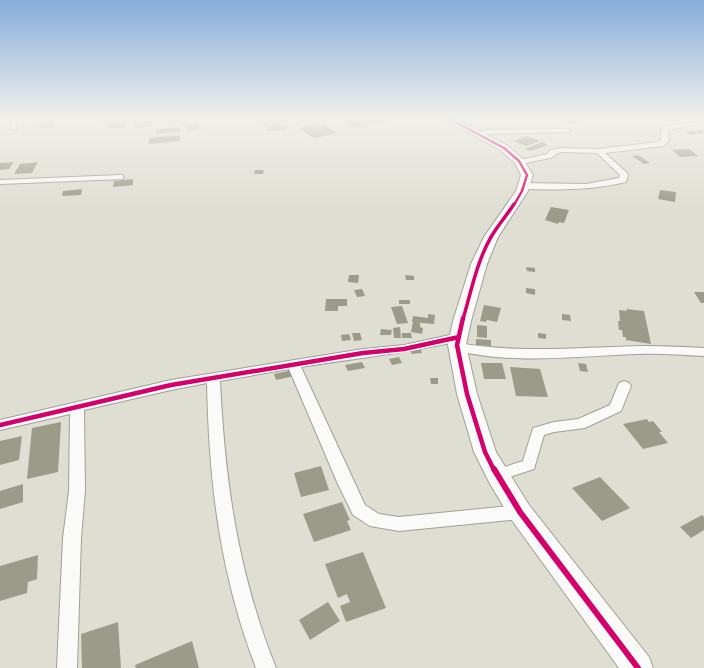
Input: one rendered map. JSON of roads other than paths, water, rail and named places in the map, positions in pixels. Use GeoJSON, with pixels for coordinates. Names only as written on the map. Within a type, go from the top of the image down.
{"type":"FeatureCollection","features":[{"type":"Feature","properties":{"kind":"street"},"geometry":{"type":"LineString","coordinates":[[505,149],[520,162],[527,175],[524,186],[491,237],[479,264],[462,321],[459,342],[467,394],[485,452],[497,475],[520,512],[638,668]]}},
{"type":"Feature","properties":{"kind":"street"},"geometry":{"type":"LineString","coordinates":[[520,162],[550,156],[554,152],[561,150],[599,151],[606,149]]}},
{"type":"Feature","properties":{"kind":"street"},"geometry":{"type":"LineString","coordinates":[[524,186],[572,186],[600,184],[623,180],[624,175],[599,151]]}},
{"type":"Feature","properties":{"kind":"street"},"geometry":{"type":"LineString","coordinates":[[0,182],[120,177]]}},
{"type":"Feature","properties":{"kind":"street"},"geometry":{"type":"LineString","coordinates":[[0,425],[171,385],[363,353],[459,342],[494,354],[521,355],[638,350],[704,352]]}},
{"type":"Feature","properties":{"kind":"street"},"geometry":{"type":"LineString","coordinates":[[294,365],[345,482],[359,510],[376,521],[399,524],[520,512]]}},
{"type":"Feature","properties":{"kind":"street"},"geometry":{"type":"LineString","coordinates":[[213,379],[224,517],[236,576],[256,647],[266,668]]}},
{"type":"Feature","properties":{"kind":"street"},"geometry":{"type":"LineString","coordinates":[[497,475],[529,465],[538,432],[554,427],[580,424],[616,408],[624,386]]}},
{"type":"Feature","properties":{"kind":"street"},"geometry":{"type":"LineString","coordinates":[[67,668],[72,538],[77,492],[77,407]]}}]}
